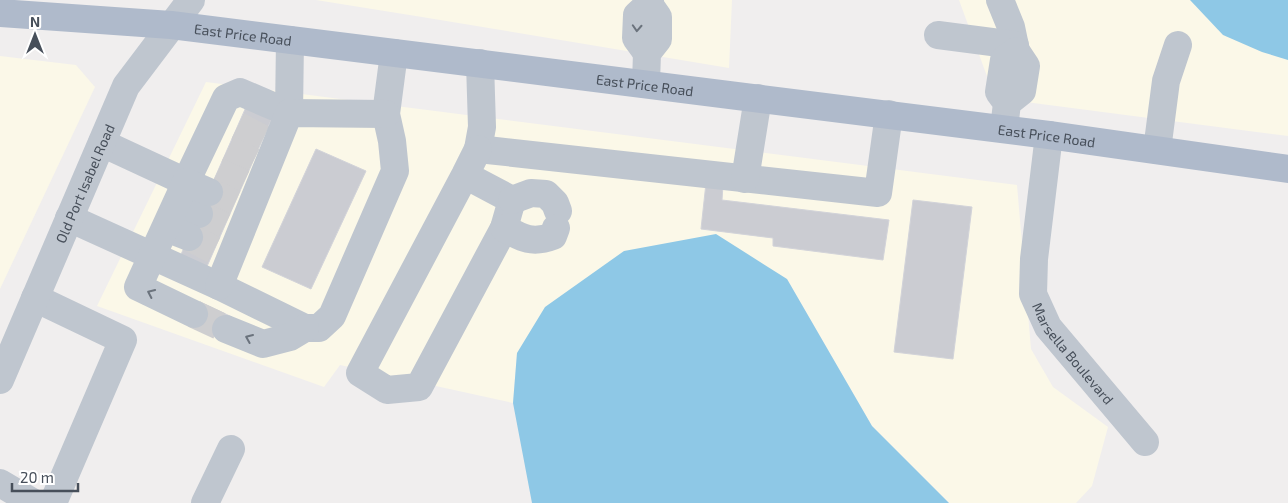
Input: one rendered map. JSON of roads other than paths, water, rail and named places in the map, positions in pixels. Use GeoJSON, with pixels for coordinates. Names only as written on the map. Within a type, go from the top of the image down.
{"type":"FeatureCollection","features":[{"type":"Feature","properties":{"kind":"main road","name":"East Price Road"},"geometry":{"type":"LineString","coordinates":[[0,13],[171,25],[889,114],[1288,169]]}},
{"type":"Feature","properties":{"kind":"street","name":"Old Port Isabel Road"},"geometry":{"type":"LineString","coordinates":[[0,380],[126,86],[191,0]]}},
{"type":"Feature","properties":{"kind":"street"},"geometry":{"type":"LineString","coordinates":[[1000,0],[1011,27],[1015,48],[1026,66],[1022,91],[1007,103],[1004,129]]}},
{"type":"Feature","properties":{"kind":"street"},"geometry":{"type":"LineString","coordinates":[[646,83],[647,54],[636,38],[636,30],[637,15],[650,2]]}},
{"type":"Feature","properties":{"kind":"street"},"geometry":{"type":"LineString","coordinates":[[938,35],[1015,48]]}},
{"type":"Feature","properties":{"kind":"street"},"geometry":{"type":"LineString","coordinates":[[219,286],[246,197],[289,113],[290,40]]}},
{"type":"Feature","properties":{"kind":"street"},"geometry":{"type":"LineString","coordinates":[[1157,150],[1166,81],[1178,45]]}},
{"type":"Feature","properties":{"kind":"street"},"geometry":{"type":"LineString","coordinates":[[69,218],[219,286],[305,328],[319,328],[332,316],[395,170],[392,141],[386,114],[394,53]]}},
{"type":"Feature","properties":{"kind":"street"},"geometry":{"type":"LineString","coordinates":[[480,63],[482,127],[478,149],[360,373],[387,390],[419,387],[504,228],[512,200]]}},
{"type":"Feature","properties":{"kind":"street"},"geometry":{"type":"LineString","coordinates":[[194,314],[138,287],[154,256],[203,177],[226,98],[240,92],[289,113],[386,114]]}},
{"type":"Feature","properties":{"kind":"street"},"geometry":{"type":"LineString","coordinates":[[745,179],[758,98]]}},
{"type":"Feature","properties":{"kind":"street"},"geometry":{"type":"LineString","coordinates":[[478,149],[878,193],[889,114]]}},
{"type":"Feature","properties":{"kind":"street","name":"Marsella Boulevard"},"geometry":{"type":"LineString","coordinates":[[1049,135],[1034,259],[1033,294],[1048,327],[1145,442]]}},
{"type":"Feature","properties":{"kind":"street"},"geometry":{"type":"LineString","coordinates":[[102,143],[203,177]]}},
{"type":"Feature","properties":{"kind":"street"},"geometry":{"type":"LineString","coordinates":[[465,175],[512,200],[531,193],[546,194],[555,203],[557,219],[553,236],[542,241],[524,239],[504,228]]}},
{"type":"Feature","properties":{"kind":"street"},"geometry":{"type":"LineString","coordinates":[[35,298],[123,340],[53,503]]}},
{"type":"Feature","properties":{"kind":"street"},"geometry":{"type":"LineString","coordinates":[[226,329],[263,344],[290,337],[305,328]]}},
{"type":"Feature","properties":{"kind":"street"},"geometry":{"type":"LineString","coordinates":[[205,503],[231,449]]}},
{"type":"Feature","properties":{"kind":"street"},"geometry":{"type":"LineString","coordinates":[[0,483],[34,503]]}},
{"type":"Feature","properties":{"kind":"water"},"geometry":{"type":"Polygon","coordinates":[[[1190,0],[1288,0],[1288,60],[1262,52],[1223,35],[1190,0]]]}},
{"type":"Feature","properties":{"kind":"water"},"geometry":{"type":"Polygon","coordinates":[[[716,234],[787,279],[872,426],[949,503],[532,503],[513,403],[517,353],[545,307],[624,251],[716,234]]]}},
{"type":"Feature","properties":{"kind":"tunnel"},"geometry":{"type":"LineString","coordinates":[[238,126],[263,139]]}},
{"type":"Feature","properties":{"kind":"tunnel"},"geometry":{"type":"LineString","coordinates":[[228,149],[253,162]]}},
{"type":"Feature","properties":{"kind":"tunnel"},"geometry":{"type":"LineString","coordinates":[[218,171],[244,184]]}},
{"type":"Feature","properties":{"kind":"tunnel"},"geometry":{"type":"LineString","coordinates":[[209,192],[235,204]]}},
{"type":"Feature","properties":{"kind":"tunnel"},"geometry":{"type":"LineString","coordinates":[[199,214],[225,227]]}},
{"type":"Feature","properties":{"kind":"tunnel"},"geometry":{"type":"LineString","coordinates":[[189,237],[214,250]]}},
{"type":"Feature","properties":{"kind":"tunnel"},"geometry":{"type":"LineString","coordinates":[[194,314],[226,329]]}}]}
